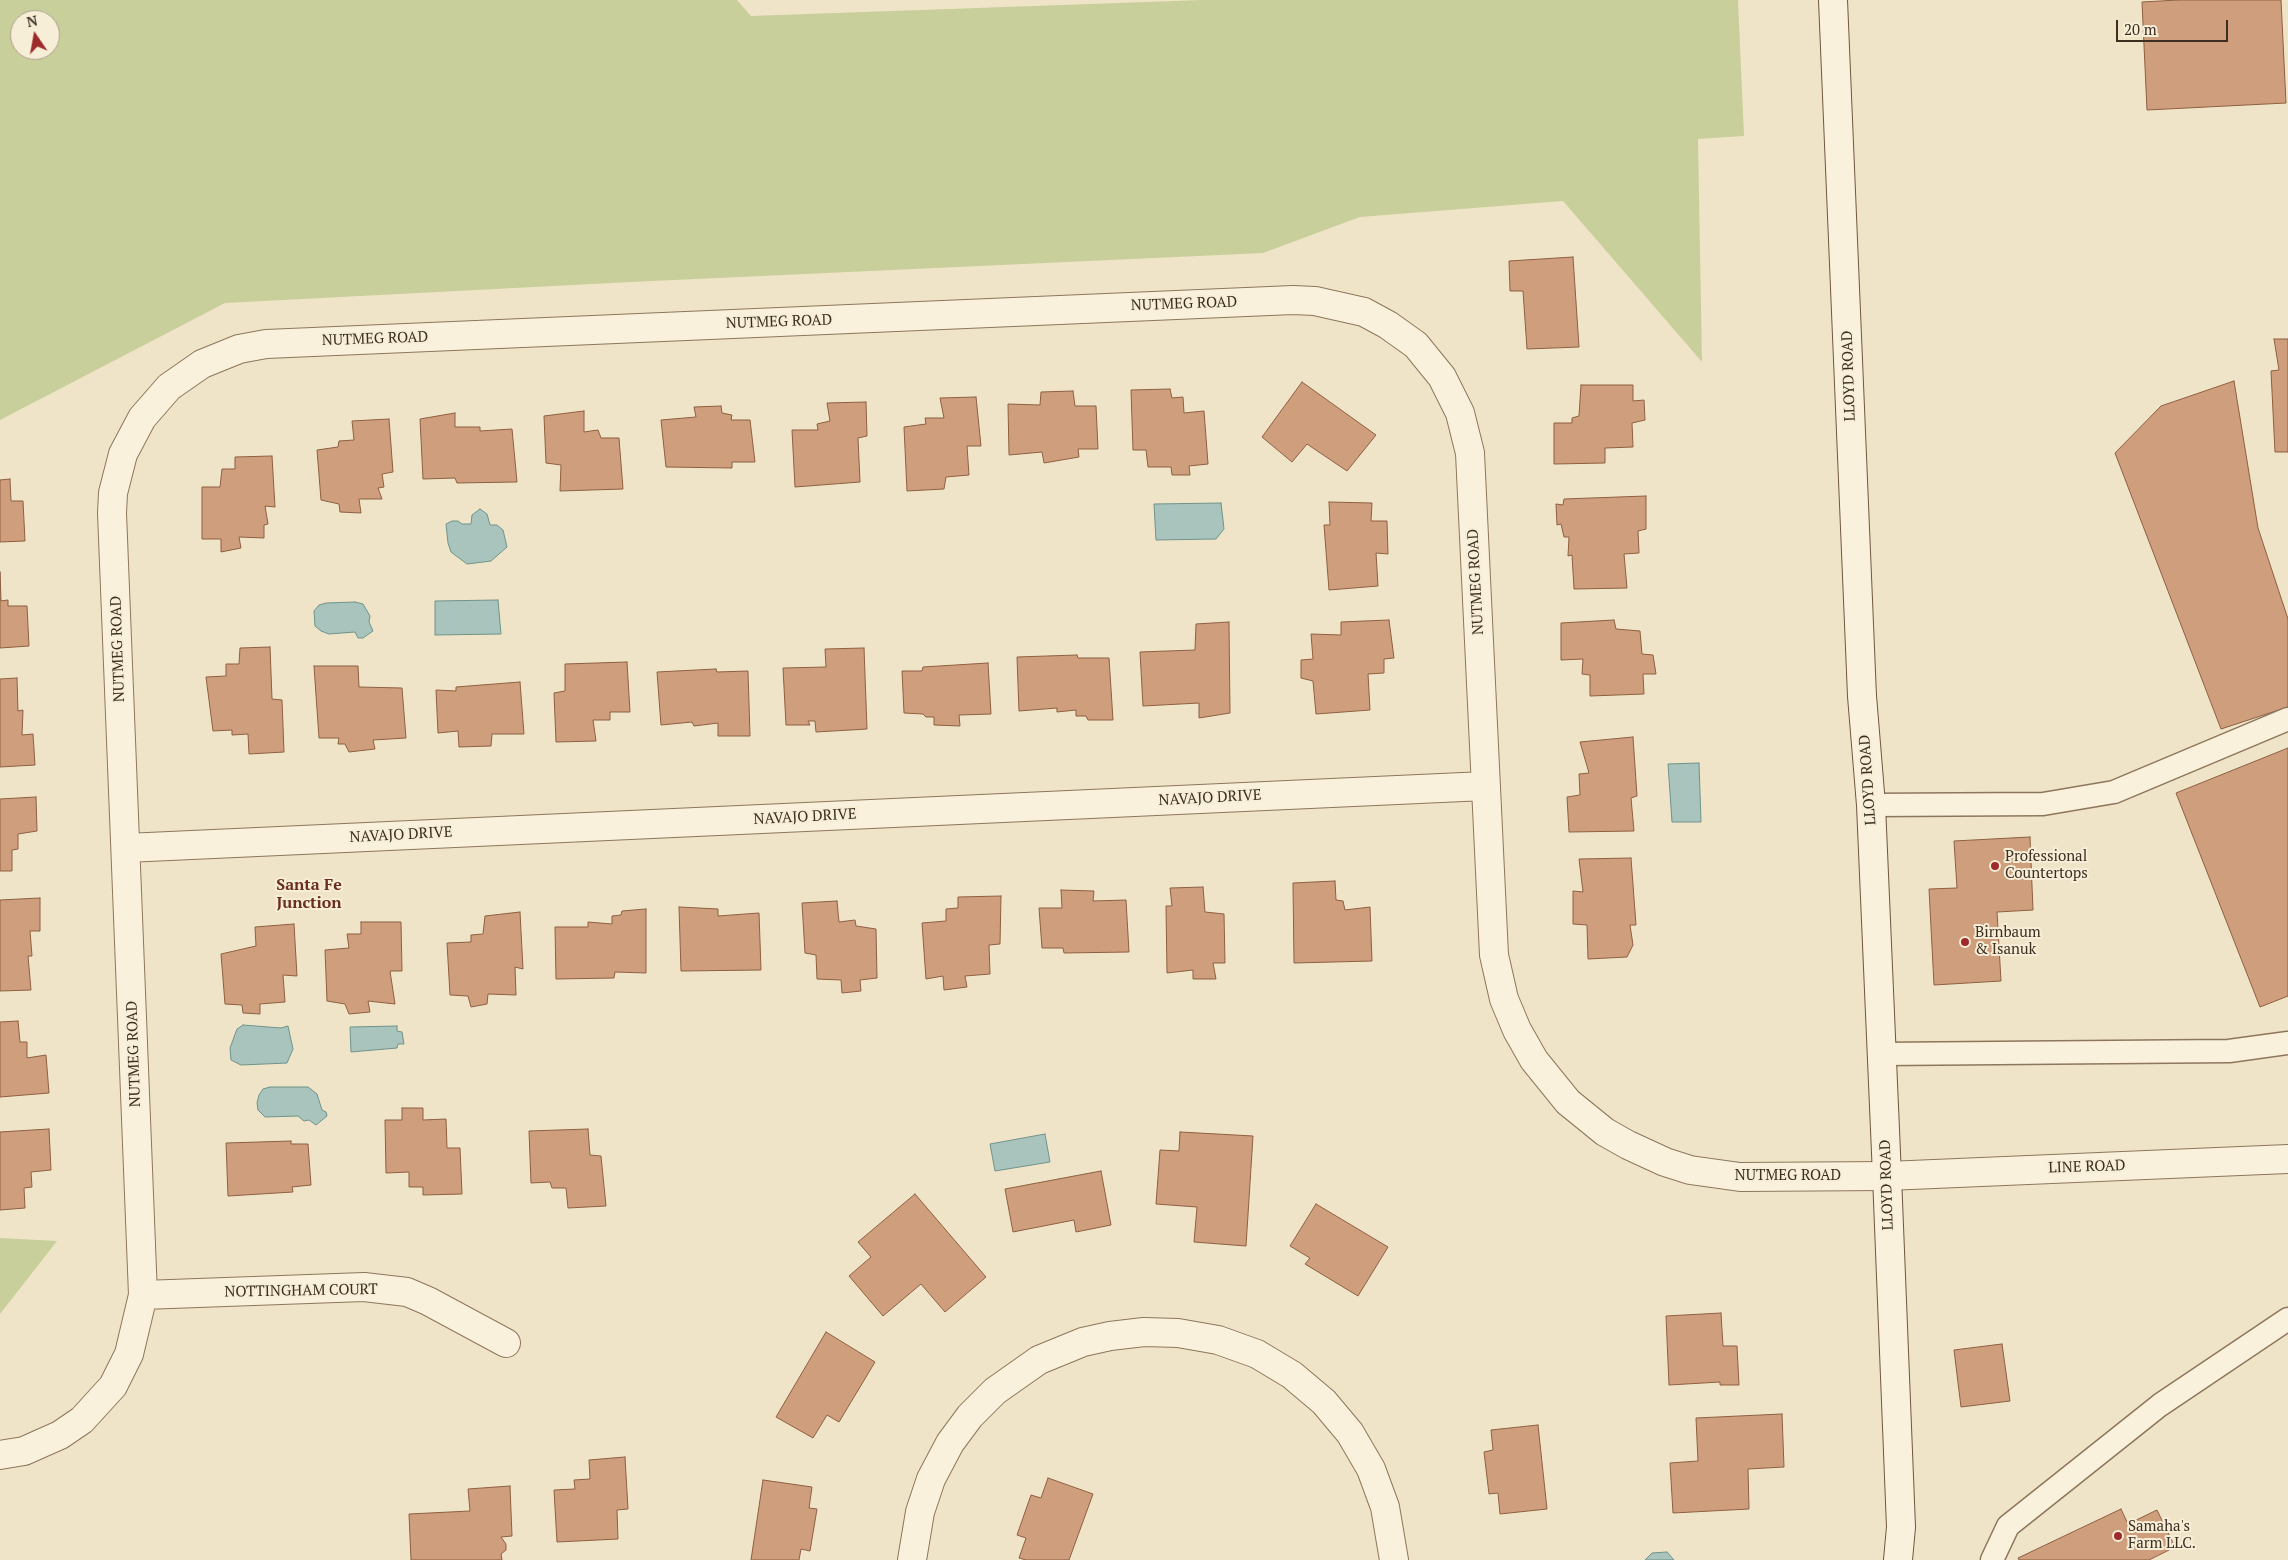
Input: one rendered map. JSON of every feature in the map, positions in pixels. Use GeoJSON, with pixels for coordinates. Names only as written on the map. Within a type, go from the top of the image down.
{"type":"FeatureCollection","features":[{"type":"Feature","properties":{"kind":"street","name":"LLOYD ROAD"},"geometry":{"type":"LineString","coordinates":[[1833,7],[1862,696],[1871,805],[1887,1176],[1901,1527],[1898,1560]]}},
{"type":"Feature","properties":{"kind":"street","name":"NUTMEG ROAD"},"geometry":{"type":"LineString","coordinates":[[0,1456],[24,1451],[60,1436],[82,1420],[113,1386],[130,1354],[143,1295],[112,513],[113,493],[123,454],[142,418],[169,387],[202,364],[240,349],[266,344],[1293,300],[1315,301],[1364,312],[1388,325],[1416,345],[1442,377],[1460,413],[1470,453],[1494,955],[1504,999],[1517,1030],[1534,1060],[1568,1102],[1605,1132],[1665,1162],[1690,1170],[1740,1177],[1887,1176]]}},
{"type":"Feature","properties":{"kind":"street","name":"NAVAJO DRIVE"},"geometry":{"type":"LineString","coordinates":[[126,848],[1485,786]]}},
{"type":"Feature","properties":{"kind":"street","name":"LINE ROAD"},"geometry":{"type":"LineString","coordinates":[[1887,1176],[2288,1159]]}},
{"type":"Feature","properties":{"kind":"street","name":"NOTTINGHAM COURT"},"geometry":{"type":"LineString","coordinates":[[143,1295],[373,1288],[407,1292],[428,1301],[506,1343]]}},
{"type":"Feature","properties":{"kind":"street"},"geometry":{"type":"LineString","coordinates":[[912,1560],[920,1512],[931,1479],[950,1443],[970,1416],[988,1398],[1039,1360],[1083,1342],[1110,1336],[1144,1332],[1178,1333],[1218,1340],[1257,1354],[1292,1375],[1324,1402],[1350,1433],[1371,1469],[1386,1507],[1394,1560]]}},
{"type":"Feature","properties":{"kind":"lane"},"geometry":{"type":"LineString","coordinates":[[1871,805],[2043,804],[2114,792],[2288,719]]}},
{"type":"Feature","properties":{"kind":"lane"},"geometry":{"type":"LineString","coordinates":[[1881,1054],[2229,1051],[2288,1043]]}},
{"type":"Feature","properties":{"kind":"lane"},"geometry":{"type":"LineString","coordinates":[[1992,1560],[2008,1526],[2160,1405],[2288,1319]]}},
{"type":"Feature","properties":{"kind":"green space"},"geometry":{"type":"Polygon","coordinates":[[[0,0],[737,0],[751,16],[1202,0],[1738,0],[1744,136],[1698,139],[1702,362],[1563,201],[1360,217],[1263,253],[225,303],[0,420],[0,0]]]}},
{"type":"Feature","properties":{"kind":"green space"},"geometry":{"type":"Polygon","coordinates":[[[0,1238],[57,1241],[0,1314],[0,1238]]]}},
{"type":"Feature","properties":{"kind":"water"},"geometry":{"type":"Polygon","coordinates":[[[1221,503],[1224,529],[1216,539],[1156,540],[1154,504],[1221,503]]]}},
{"type":"Feature","properties":{"kind":"water"},"geometry":{"type":"Polygon","coordinates":[[[480,509],[487,514],[490,525],[497,525],[503,530],[507,547],[491,561],[467,564],[451,552],[446,524],[458,521],[462,524],[471,524],[472,515],[480,509]]]}},
{"type":"Feature","properties":{"kind":"water"},"geometry":{"type":"Polygon","coordinates":[[[498,600],[501,634],[435,635],[435,601],[498,600]]]}},
{"type":"Feature","properties":{"kind":"water"},"geometry":{"type":"Polygon","coordinates":[[[355,602],[363,604],[370,616],[369,622],[373,631],[363,638],[358,638],[355,632],[329,634],[315,626],[314,611],[319,605],[355,602]]]}},
{"type":"Feature","properties":{"kind":"water"},"geometry":{"type":"Polygon","coordinates":[[[1699,763],[1701,822],[1672,822],[1668,764],[1699,763]]]}},
{"type":"Feature","properties":{"kind":"water"},"geometry":{"type":"Polygon","coordinates":[[[243,1025],[281,1028],[288,1026],[293,1049],[287,1063],[241,1065],[231,1060],[230,1048],[237,1029],[243,1025]]]}},
{"type":"Feature","properties":{"kind":"water"},"geometry":{"type":"Polygon","coordinates":[[[397,1026],[397,1031],[402,1032],[404,1044],[398,1044],[397,1048],[351,1052],[350,1027],[397,1026]]]}},
{"type":"Feature","properties":{"kind":"water"},"geometry":{"type":"Polygon","coordinates":[[[270,1087],[308,1087],[317,1094],[322,1110],[326,1112],[327,1116],[316,1125],[309,1120],[304,1121],[298,1116],[265,1117],[258,1110],[257,1103],[263,1089],[270,1087]]]}},
{"type":"Feature","properties":{"kind":"water"},"geometry":{"type":"Polygon","coordinates":[[[1045,1134],[1050,1162],[995,1171],[990,1144],[1045,1134]]]}},
{"type":"Feature","properties":{"kind":"water"},"geometry":{"type":"Polygon","coordinates":[[[1667,1552],[1674,1560],[1645,1560],[1652,1553],[1667,1552]]]}},
{"type":"Feature","properties":{"kind":"building"},"geometry":{"type":"Polygon","coordinates":[[[2281,0],[2286,103],[2147,110],[2142,2],[2281,0]]]}},
{"type":"Feature","properties":{"kind":"building"},"geometry":{"type":"Polygon","coordinates":[[[1573,257],[1579,347],[1527,349],[1523,291],[1510,291],[1509,261],[1573,257]]]}},
{"type":"Feature","properties":{"kind":"building"},"geometry":{"type":"Polygon","coordinates":[[[2274,339],[2288,339],[2288,452],[2275,452],[2271,371],[2279,370],[2274,339]]]}},
{"type":"Feature","properties":{"kind":"building"},"geometry":{"type":"Polygon","coordinates":[[[2234,381],[2258,528],[2288,619],[2288,707],[2221,729],[2115,453],[2161,406],[2234,381]]]}},
{"type":"Feature","properties":{"kind":"building"},"geometry":{"type":"Polygon","coordinates":[[[1302,382],[1376,435],[1347,471],[1307,444],[1292,462],[1262,437],[1302,382]]]}},
{"type":"Feature","properties":{"kind":"building"},"geometry":{"type":"Polygon","coordinates":[[[1581,385],[1633,385],[1633,401],[1644,400],[1645,420],[1632,423],[1633,447],[1605,448],[1605,463],[1554,464],[1554,423],[1572,423],[1572,418],[1579,416],[1581,385]]]}},
{"type":"Feature","properties":{"kind":"building"},"geometry":{"type":"Polygon","coordinates":[[[1170,389],[1172,398],[1183,397],[1184,413],[1204,411],[1208,464],[1189,466],[1190,475],[1172,475],[1171,467],[1148,467],[1146,450],[1133,450],[1131,390],[1170,389]]]}},
{"type":"Feature","properties":{"kind":"building"},"geometry":{"type":"Polygon","coordinates":[[[1073,391],[1075,406],[1096,406],[1098,449],[1078,449],[1079,457],[1044,463],[1042,452],[1009,455],[1008,404],[1040,405],[1041,392],[1073,391]]]}},
{"type":"Feature","properties":{"kind":"building"},"geometry":{"type":"Polygon","coordinates":[[[976,397],[981,446],[967,446],[969,475],[946,477],[944,489],[907,491],[904,427],[926,424],[925,418],[944,418],[940,398],[976,397]]]}},
{"type":"Feature","properties":{"kind":"building"},"geometry":{"type":"Polygon","coordinates":[[[866,402],[867,436],[858,438],[860,482],[795,487],[792,430],[818,430],[817,424],[830,421],[827,403],[866,402]]]}},
{"type":"Feature","properties":{"kind":"building"},"geometry":{"type":"Polygon","coordinates":[[[721,406],[722,413],[732,415],[731,420],[750,420],[755,462],[732,462],[732,468],[666,467],[661,420],[696,417],[694,407],[721,406]]]}},
{"type":"Feature","properties":{"kind":"building"},"geometry":{"type":"Polygon","coordinates":[[[584,411],[584,432],[598,430],[601,438],[619,438],[623,489],[560,491],[561,465],[546,463],[544,416],[584,411]]]}},
{"type":"Feature","properties":{"kind":"building"},"geometry":{"type":"Polygon","coordinates":[[[455,413],[455,427],[480,427],[480,431],[512,429],[517,482],[457,483],[455,478],[423,479],[420,419],[455,413]]]}},
{"type":"Feature","properties":{"kind":"building"},"geometry":{"type":"Polygon","coordinates":[[[389,419],[393,472],[382,474],[384,487],[378,488],[382,499],[359,499],[361,513],[340,512],[339,504],[321,500],[317,450],[338,447],[339,441],[354,440],[352,421],[389,419]]]}},
{"type":"Feature","properties":{"kind":"building"},"geometry":{"type":"Polygon","coordinates":[[[272,456],[275,507],[265,506],[268,524],[264,525],[264,538],[239,537],[241,548],[221,552],[221,539],[202,539],[202,487],[220,487],[222,469],[235,469],[235,457],[272,456]]]}},
{"type":"Feature","properties":{"kind":"building"},"geometry":{"type":"Polygon","coordinates":[[[10,479],[11,501],[23,501],[25,541],[0,542],[0,480],[10,479]]]}},
{"type":"Feature","properties":{"kind":"building"},"geometry":{"type":"Polygon","coordinates":[[[1646,496],[1646,529],[1638,531],[1639,553],[1624,554],[1627,588],[1574,589],[1572,555],[1568,556],[1569,537],[1564,537],[1561,524],[1557,525],[1556,504],[1563,505],[1564,499],[1646,496]]]}},
{"type":"Feature","properties":{"kind":"building"},"geometry":{"type":"Polygon","coordinates":[[[1329,502],[1372,503],[1371,521],[1387,521],[1388,554],[1376,553],[1378,586],[1329,590],[1324,525],[1330,525],[1329,502]]]}},
{"type":"Feature","properties":{"kind":"building"},"geometry":{"type":"Polygon","coordinates":[[[0,572],[1,601],[8,600],[8,606],[27,606],[29,646],[0,648],[0,572]]]}},
{"type":"Feature","properties":{"kind":"building"},"geometry":{"type":"Polygon","coordinates":[[[1389,620],[1394,658],[1384,659],[1384,673],[1368,674],[1370,710],[1316,714],[1313,681],[1301,678],[1301,660],[1313,659],[1311,634],[1341,635],[1341,622],[1389,620]]]}},
{"type":"Feature","properties":{"kind":"building"},"geometry":{"type":"Polygon","coordinates":[[[1614,620],[1616,629],[1640,631],[1642,654],[1653,655],[1656,674],[1643,674],[1644,694],[1590,696],[1590,675],[1582,674],[1583,659],[1561,660],[1561,623],[1614,620]]]}},
{"type":"Feature","properties":{"kind":"building"},"geometry":{"type":"Polygon","coordinates":[[[1229,622],[1230,713],[1199,718],[1199,703],[1143,706],[1140,652],[1195,650],[1196,624],[1229,622]]]}},
{"type":"Feature","properties":{"kind":"building"},"geometry":{"type":"Polygon","coordinates":[[[270,647],[272,699],[282,700],[284,752],[249,754],[248,734],[232,735],[232,730],[213,731],[206,677],[226,676],[226,664],[239,664],[240,648],[270,647]]]}},
{"type":"Feature","properties":{"kind":"building"},"geometry":{"type":"Polygon","coordinates":[[[864,648],[867,729],[816,732],[815,721],[808,721],[810,725],[786,725],[783,668],[826,667],[825,649],[864,648]]]}},
{"type":"Feature","properties":{"kind":"building"},"geometry":{"type":"Polygon","coordinates":[[[1077,655],[1078,658],[1109,658],[1113,720],[1088,720],[1086,716],[1076,716],[1076,710],[1057,712],[1057,708],[1019,711],[1017,657],[1077,655]]]}},
{"type":"Feature","properties":{"kind":"building"},"geometry":{"type":"Polygon","coordinates":[[[627,662],[630,712],[610,712],[610,720],[593,720],[596,741],[556,742],[554,693],[565,691],[565,664],[627,662]]]}},
{"type":"Feature","properties":{"kind":"building"},"geometry":{"type":"Polygon","coordinates":[[[988,663],[991,714],[959,715],[960,726],[934,725],[934,717],[926,717],[923,714],[904,713],[902,671],[922,671],[923,667],[988,663]]]}},
{"type":"Feature","properties":{"kind":"building"},"geometry":{"type":"Polygon","coordinates":[[[314,666],[358,666],[359,687],[402,688],[406,738],[373,740],[375,749],[349,752],[345,744],[338,744],[339,738],[319,738],[314,666]]]}},
{"type":"Feature","properties":{"kind":"building"},"geometry":{"type":"Polygon","coordinates":[[[716,669],[717,672],[748,671],[750,736],[718,736],[718,723],[694,726],[692,722],[661,725],[657,672],[716,669]]]}},
{"type":"Feature","properties":{"kind":"building"},"geometry":{"type":"Polygon","coordinates":[[[17,678],[18,711],[23,710],[22,735],[33,734],[35,765],[0,767],[0,679],[17,678]]]}},
{"type":"Feature","properties":{"kind":"building"},"geometry":{"type":"Polygon","coordinates":[[[520,682],[524,734],[492,734],[491,746],[459,747],[458,731],[438,733],[436,690],[456,691],[456,687],[520,682]]]}},
{"type":"Feature","properties":{"kind":"building"},"geometry":{"type":"Polygon","coordinates":[[[1633,737],[1637,796],[1631,798],[1634,831],[1569,832],[1567,797],[1580,795],[1579,774],[1589,773],[1580,742],[1633,737]]]}},
{"type":"Feature","properties":{"kind":"building"},"geometry":{"type":"Polygon","coordinates":[[[2288,748],[2288,996],[2260,1007],[2176,793],[2288,748]]]}},
{"type":"Feature","properties":{"kind":"building"},"geometry":{"type":"Polygon","coordinates":[[[36,797],[37,831],[18,834],[18,849],[12,850],[12,871],[0,871],[0,799],[36,797]]]}},
{"type":"Feature","properties":{"kind":"building"},"geometry":{"type":"Polygon","coordinates":[[[2030,837],[2033,910],[1997,912],[2001,981],[1934,985],[1929,889],[1957,888],[1954,841],[2030,837]]]}},
{"type":"Feature","properties":{"kind":"building"},"geometry":{"type":"Polygon","coordinates":[[[1631,858],[1636,925],[1630,925],[1633,945],[1627,957],[1588,959],[1587,925],[1573,924],[1573,891],[1583,892],[1579,859],[1631,858]]]}},
{"type":"Feature","properties":{"kind":"building"},"geometry":{"type":"Polygon","coordinates":[[[1335,881],[1336,900],[1343,901],[1345,910],[1370,907],[1372,961],[1294,963],[1293,883],[1335,881]]]}},
{"type":"Feature","properties":{"kind":"building"},"geometry":{"type":"Polygon","coordinates":[[[1203,887],[1205,912],[1224,914],[1225,963],[1213,963],[1216,979],[1193,979],[1193,970],[1167,973],[1166,906],[1172,906],[1170,888],[1203,887]]]}},
{"type":"Feature","properties":{"kind":"building"},"geometry":{"type":"Polygon","coordinates":[[[1061,890],[1094,891],[1093,901],[1126,900],[1129,952],[1064,953],[1063,948],[1042,948],[1039,908],[1062,908],[1061,890]]]}},
{"type":"Feature","properties":{"kind":"building"},"geometry":{"type":"Polygon","coordinates":[[[1001,896],[1000,944],[989,945],[990,974],[965,976],[967,987],[944,990],[943,976],[926,979],[922,923],[946,921],[946,909],[958,908],[958,897],[1001,896]]]}},
{"type":"Feature","properties":{"kind":"building"},"geometry":{"type":"Polygon","coordinates":[[[40,898],[40,931],[30,931],[32,956],[28,956],[31,990],[0,991],[0,900],[40,898]]]}},
{"type":"Feature","properties":{"kind":"building"},"geometry":{"type":"Polygon","coordinates":[[[837,901],[839,922],[855,920],[856,926],[876,929],[877,978],[860,980],[861,991],[842,993],[841,980],[817,979],[816,955],[805,953],[802,903],[837,901]]]}},
{"type":"Feature","properties":{"kind":"building"},"geometry":{"type":"Polygon","coordinates":[[[679,907],[718,909],[718,916],[759,913],[761,970],[681,971],[679,907]]]}},
{"type":"Feature","properties":{"kind":"building"},"geometry":{"type":"Polygon","coordinates":[[[646,909],[646,973],[615,972],[614,978],[556,979],[555,927],[588,927],[588,922],[612,924],[612,916],[621,915],[622,911],[646,909]]]}},
{"type":"Feature","properties":{"kind":"building"},"geometry":{"type":"Polygon","coordinates":[[[520,912],[523,969],[515,967],[516,995],[488,994],[487,1004],[471,1007],[468,996],[450,995],[447,943],[471,942],[471,935],[483,934],[485,916],[520,912]]]}},
{"type":"Feature","properties":{"kind":"building"},"geometry":{"type":"Polygon","coordinates":[[[361,922],[401,922],[402,971],[390,971],[395,1004],[368,1001],[370,1012],[349,1014],[345,1004],[327,1001],[325,950],[349,948],[347,934],[361,934],[361,922]]]}},
{"type":"Feature","properties":{"kind":"building"},"geometry":{"type":"Polygon","coordinates":[[[294,924],[297,976],[283,975],[285,1002],[260,1004],[260,1014],[243,1013],[242,1005],[225,1004],[221,954],[256,946],[255,927],[294,924]]]}},
{"type":"Feature","properties":{"kind":"building"},"geometry":{"type":"Polygon","coordinates":[[[18,1021],[20,1042],[27,1042],[27,1058],[46,1055],[49,1093],[0,1097],[0,1022],[18,1021]]]}},
{"type":"Feature","properties":{"kind":"building"},"geometry":{"type":"Polygon","coordinates":[[[402,1108],[423,1108],[423,1120],[446,1119],[447,1148],[460,1148],[462,1194],[423,1195],[423,1187],[409,1187],[409,1172],[386,1173],[385,1120],[402,1120],[402,1108]]]}},
{"type":"Feature","properties":{"kind":"building"},"geometry":{"type":"Polygon","coordinates":[[[49,1129],[51,1170],[31,1172],[32,1187],[24,1188],[25,1208],[0,1210],[0,1132],[49,1129]]]}},
{"type":"Feature","properties":{"kind":"building"},"geometry":{"type":"Polygon","coordinates":[[[588,1129],[590,1155],[601,1156],[606,1206],[568,1208],[566,1188],[552,1188],[550,1182],[531,1183],[529,1131],[588,1129]]]}},
{"type":"Feature","properties":{"kind":"building"},"geometry":{"type":"Polygon","coordinates":[[[1180,1132],[1253,1136],[1246,1246],[1194,1242],[1197,1207],[1156,1204],[1160,1150],[1179,1151],[1180,1132]]]}},
{"type":"Feature","properties":{"kind":"building"},"geometry":{"type":"Polygon","coordinates":[[[291,1141],[291,1144],[308,1144],[311,1185],[292,1187],[293,1192],[228,1196],[226,1143],[291,1141]]]}},
{"type":"Feature","properties":{"kind":"building"},"geometry":{"type":"Polygon","coordinates":[[[1101,1171],[1111,1225],[1076,1232],[1074,1220],[1013,1232],[1005,1189],[1101,1171]]]}},
{"type":"Feature","properties":{"kind":"building"},"geometry":{"type":"Polygon","coordinates":[[[915,1194],[986,1277],[945,1312],[921,1284],[883,1316],[849,1276],[871,1257],[858,1242],[915,1194]]]}},
{"type":"Feature","properties":{"kind":"building"},"geometry":{"type":"Polygon","coordinates":[[[1316,1204],[1388,1247],[1358,1296],[1305,1264],[1310,1258],[1290,1246],[1316,1204]]]}},
{"type":"Feature","properties":{"kind":"building"},"geometry":{"type":"Polygon","coordinates":[[[1721,1313],[1723,1346],[1737,1346],[1739,1385],[1720,1385],[1720,1382],[1669,1385],[1666,1316],[1721,1313]]]}},
{"type":"Feature","properties":{"kind":"building"},"geometry":{"type":"Polygon","coordinates":[[[826,1332],[875,1362],[839,1422],[827,1415],[813,1438],[776,1417],[826,1332]]]}},
{"type":"Feature","properties":{"kind":"building"},"geometry":{"type":"Polygon","coordinates":[[[2002,1344],[2010,1401],[1961,1407],[1954,1350],[2002,1344]]]}},
{"type":"Feature","properties":{"kind":"building"},"geometry":{"type":"Polygon","coordinates":[[[1782,1414],[1784,1467],[1748,1469],[1749,1509],[1673,1513],[1670,1463],[1698,1461],[1696,1418],[1782,1414]]]}},
{"type":"Feature","properties":{"kind":"building"},"geometry":{"type":"Polygon","coordinates":[[[1538,1425],[1547,1509],[1500,1514],[1498,1493],[1489,1494],[1484,1452],[1493,1450],[1491,1430],[1538,1425]]]}},
{"type":"Feature","properties":{"kind":"building"},"geometry":{"type":"Polygon","coordinates":[[[625,1457],[628,1509],[617,1510],[618,1539],[557,1542],[554,1490],[575,1489],[574,1480],[590,1479],[589,1460],[625,1457]]]}},
{"type":"Feature","properties":{"kind":"building"},"geometry":{"type":"Polygon","coordinates":[[[1048,1478],[1093,1494],[1069,1560],[1026,1560],[1019,1558],[1026,1538],[1017,1535],[1031,1495],[1041,1498],[1048,1478]]]}},
{"type":"Feature","properties":{"kind":"building"},"geometry":{"type":"Polygon","coordinates":[[[763,1480],[812,1487],[809,1508],[817,1509],[810,1551],[801,1549],[799,1560],[751,1560],[763,1480]]]}},
{"type":"Feature","properties":{"kind":"building"},"geometry":{"type":"Polygon","coordinates":[[[510,1486],[512,1536],[501,1537],[506,1544],[506,1550],[501,1554],[502,1560],[411,1560],[409,1514],[470,1511],[468,1489],[510,1486]]]}},
{"type":"Feature","properties":{"kind":"building","name":"Samaha's Farm LLC."},"geometry":{"type":"Polygon","coordinates":[[[2121,1509],[2128,1524],[2157,1510],[2175,1547],[2149,1560],[2019,1560],[2018,1558],[2121,1509]]]}},
{"type":"Feature","properties":{"kind":"place","name":"Professional Countertops"},"geometry":{"type":"Point","coordinates":[1995,866]}},
{"type":"Feature","properties":{"kind":"place","name":"Birnbaum & Isanuk"},"geometry":{"type":"Point","coordinates":[1965,942]}},
{"type":"Feature","properties":{"kind":"place","name":"Samaha's Farm LLC."},"geometry":{"type":"Point","coordinates":[2118,1536]}},
{"type":"Feature","properties":{"kind":"district","name":"Santa Fe Junction"},"geometry":{"type":"Point","coordinates":[309,894]}}]}
